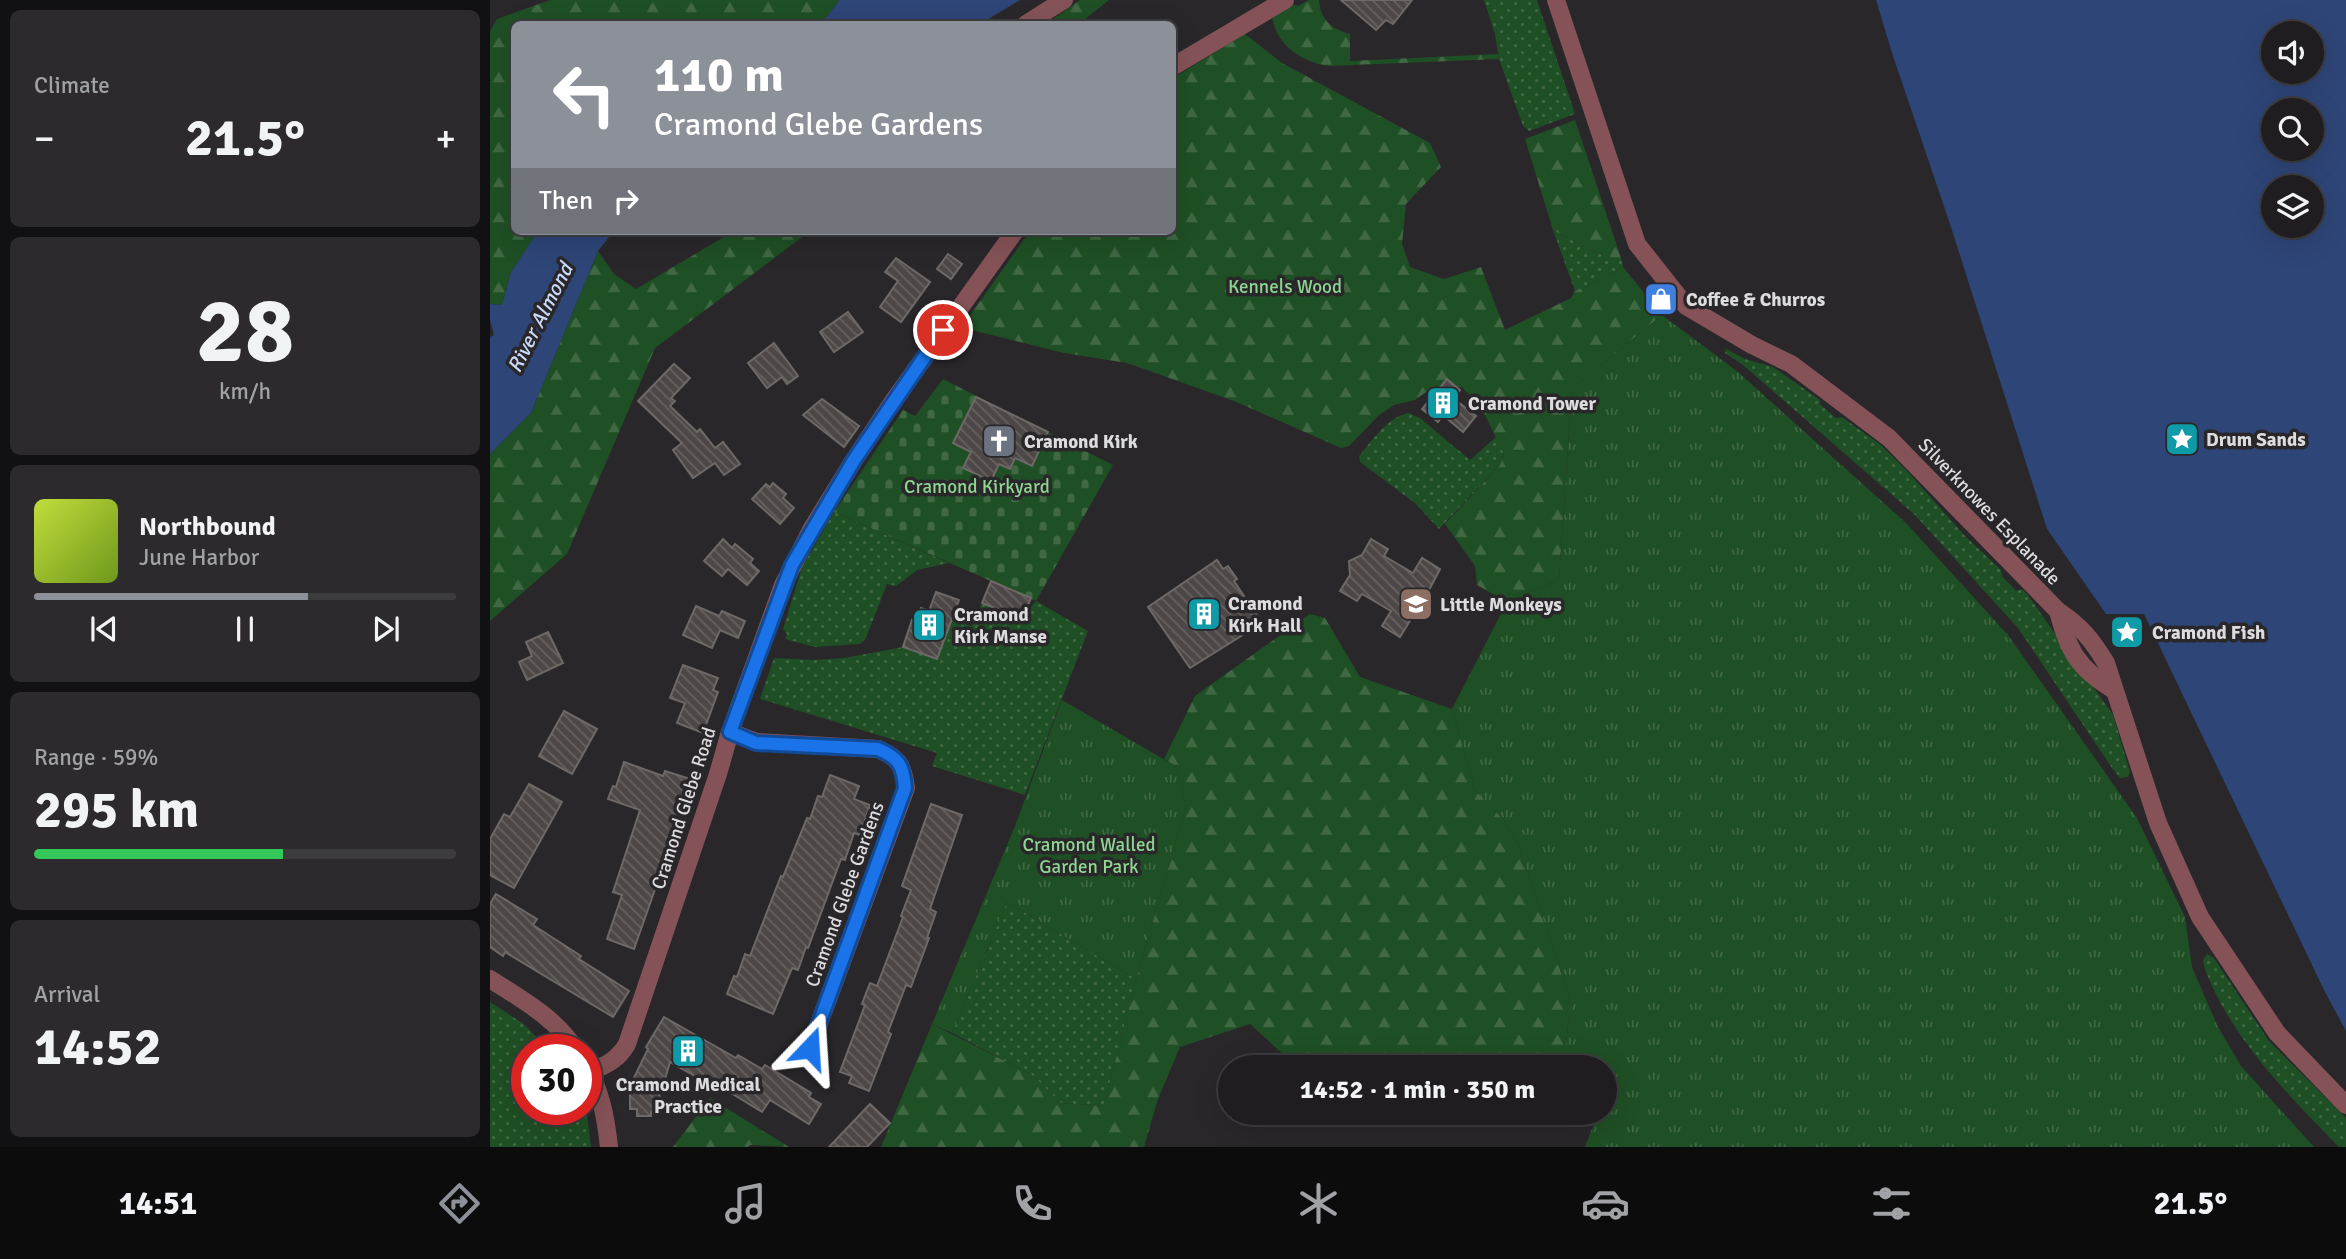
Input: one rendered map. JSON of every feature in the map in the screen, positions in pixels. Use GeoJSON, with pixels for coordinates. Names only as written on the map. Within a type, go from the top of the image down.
{"type":"FeatureCollection","features":[{"type":"Feature","properties":{"kind":"street"},"geometry":{"type":"LineString","coordinates":[[1031,21],[1064,0]]}},
{"type":"Feature","properties":{"kind":"street"},"geometry":{"type":"LineString","coordinates":[[1176,65],[1285,0]]}},
{"type":"Feature","properties":{"kind":"street","name":"Silverknowes Esplanade"},"geometry":{"type":"LineString","coordinates":[[1556,0],[1637,244],[1686,306],[1752,345],[1791,364],[1889,438],[2058,611],[2065,638],[2075,656],[2091,676],[2114,690],[2158,823],[2200,917],[2277,1033],[2346,1105]]}},
{"type":"Feature","properties":{"kind":"street","name":"Cramond Glebe Road"},"geometry":{"type":"LineString","coordinates":[[602,1065],[611,1063],[627,1044],[730,732],[783,585],[811,530],[854,460],[1012,235]]}},
{"type":"Feature","properties":{"kind":"street","name":"Cramond Glebe Gardens"},"geometry":{"type":"LineString","coordinates":[[730,732],[756,743],[878,749],[892,755],[904,769],[905,788],[810,1048]]}},
{"type":"Feature","properties":{"kind":"street"},"geometry":{"type":"LineString","coordinates":[[490,979],[527,1002],[562,1034]]}},
{"type":"Feature","properties":{"kind":"street"},"geometry":{"type":"LineString","coordinates":[[602,1105],[609,1147]]}},
{"type":"Feature","properties":{"kind":"green space"},"geometry":{"type":"Polygon","coordinates":[[[550,0],[839,0],[827,17],[821,21],[511,21],[511,235],[536,235],[511,272],[502,305],[490,304],[490,31],[497,19],[550,0]]]}},
{"type":"Feature","properties":{"kind":"green space"},"geometry":{"type":"Polygon","coordinates":[[[1080,0],[1109,0],[1083,21],[1050,21],[1080,0]]]}},
{"type":"Feature","properties":{"kind":"green space"},"geometry":{"type":"Polygon","coordinates":[[[1309,0],[1319,0],[1328,23],[1350,34],[1350,61],[1498,54],[1499,59],[1329,66],[1309,61],[1285,44],[1272,17],[1293,4],[1298,6],[1309,0]]]}},
{"type":"Feature","properties":{"kind":"green space"},"geometry":{"type":"Polygon","coordinates":[[[1484,0],[1537,0],[1575,114],[1529,131],[1523,126],[1499,59],[1495,34],[1484,0]]]}},
{"type":"Feature","properties":{"kind":"green space","name":"Kennels Wood"},"geometry":{"type":"Polygon","coordinates":[[[1245,34],[1282,63],[1430,143],[1441,167],[1406,204],[1402,244],[1410,267],[1444,279],[1481,267],[1505,330],[1571,298],[1575,291],[1623,267],[1662,315],[1572,389],[1559,579],[1507,602],[1477,585],[1475,566],[1445,524],[1500,465],[1504,454],[1482,409],[1462,387],[1433,387],[1415,400],[1394,405],[1379,415],[1349,446],[1341,448],[1234,401],[1127,363],[1064,353],[963,328],[1027,235],[1176,235],[1176,76],[1245,34]]]}},
{"type":"Feature","properties":{"kind":"green space"},"geometry":{"type":"Polygon","coordinates":[[[1575,120],[1622,261],[1595,252],[1553,230],[1525,139],[1575,120]]]}},
{"type":"Feature","properties":{"kind":"green space"},"geometry":{"type":"Polygon","coordinates":[[[1553,230],[1595,252],[1622,261],[1623,267],[1575,291],[1553,230]]]}},
{"type":"Feature","properties":{"kind":"green space"},"geometry":{"type":"Polygon","coordinates":[[[727,235],[805,235],[655,348],[567,554],[490,621],[490,454],[531,413],[598,251],[614,274],[636,289],[727,235]]]}},
{"type":"Feature","properties":{"kind":"green space"},"geometry":{"type":"Polygon","coordinates":[[[1662,315],[1738,372],[1906,523],[2008,635],[2137,818],[2185,917],[2192,967],[2217,1025],[2241,1066],[2314,1147],[1585,1147],[1593,1125],[1617,1125],[1617,1055],[1564,1055],[1571,1002],[1518,844],[1504,820],[1475,790],[1452,709],[1507,602],[1559,579],[1572,389],[1662,315]]]}},
{"type":"Feature","properties":{"kind":"green space"},"geometry":{"type":"Polygon","coordinates":[[[1726,349],[1745,359],[1773,367],[1820,400],[1820,404],[1836,418],[1842,417],[1881,445],[1965,536],[2001,570],[2002,576],[2016,591],[2022,589],[2027,594],[2113,715],[2130,772],[2128,777],[2120,778],[2112,768],[2018,628],[1914,514],[1743,365],[1725,353],[1726,349]]]}},
{"type":"Feature","properties":{"kind":"green space","name":"Cramond Kirkyard"},"geometry":{"type":"Polygon","coordinates":[[[943,379],[1113,465],[1036,601],[834,512],[903,410],[915,416],[943,379]]]}},
{"type":"Feature","properties":{"kind":"green space"},"geometry":{"type":"Polygon","coordinates":[[[1409,413],[1420,418],[1470,460],[1497,436],[1504,454],[1500,465],[1439,529],[1415,503],[1360,462],[1359,456],[1381,430],[1394,419],[1409,413]]]}},
{"type":"Feature","properties":{"kind":"green space"},"geometry":{"type":"Polygon","coordinates":[[[834,512],[949,563],[917,570],[896,586],[887,584],[866,638],[860,644],[815,647],[785,639],[787,634],[783,629],[802,567],[834,512]]]}},
{"type":"Feature","properties":{"kind":"green space"},"geometry":{"type":"Polygon","coordinates":[[[1004,594],[1007,613],[1021,619],[1036,601],[1088,631],[1025,795],[932,766],[937,753],[760,699],[774,658],[844,658],[903,647],[937,659],[952,619],[972,626],[982,603],[997,609],[1004,594]]]}},
{"type":"Feature","properties":{"kind":"green space"},"geometry":{"type":"Polygon","coordinates":[[[1310,614],[1325,618],[1360,677],[1452,709],[1475,790],[1504,820],[1518,844],[1571,1002],[1564,1055],[1284,1055],[1250,1024],[1180,1047],[1158,1099],[1144,1147],[881,1147],[932,1024],[1032,1075],[1061,1103],[1104,1106],[1136,979],[1186,807],[1177,767],[1164,759],[1195,696],[1310,614]]]}},
{"type":"Feature","properties":{"kind":"green space","name":"Cramond Walled Garden Park"},"geometry":{"type":"Polygon","coordinates":[[[1062,700],[1177,767],[1186,807],[1136,979],[1007,902],[952,1033],[932,1024],[1015,826],[1062,700]]]}},
{"type":"Feature","properties":{"kind":"green space"},"geometry":{"type":"Polygon","coordinates":[[[1007,902],[1136,979],[1104,1106],[1061,1103],[1032,1075],[952,1033],[1007,902]]]}},
{"type":"Feature","properties":{"kind":"green space"},"geometry":{"type":"Polygon","coordinates":[[[2207,954],[2214,958],[2269,1041],[2346,1118],[2346,1147],[2339,1147],[2254,1054],[2214,990],[2203,960],[2207,954]]]}},
{"type":"Feature","properties":{"kind":"green space"},"geometry":{"type":"Polygon","coordinates":[[[490,1002],[524,1024],[534,1034],[511,1034],[511,1125],[588,1125],[591,1147],[490,1147],[490,1002]]]}},
{"type":"Feature","properties":{"kind":"green space"},"geometry":{"type":"Polygon","coordinates":[[[710,1098],[789,1147],[673,1147],[710,1098]]]}},
{"type":"Feature","properties":{"kind":"water"},"geometry":{"type":"Polygon","coordinates":[[[839,0],[1020,0],[985,21],[821,21],[827,17],[839,0]]]}},
{"type":"Feature","properties":{"kind":"water","name":"Drum Sands"},"geometry":{"type":"Polygon","coordinates":[[[1876,0],[2346,0],[2346,1031],[2144,614],[2106,614],[2047,529],[1876,0]]]}},
{"type":"Feature","properties":{"kind":"water","name":"River Almond"},"geometry":{"type":"Polygon","coordinates":[[[535,235],[611,235],[598,251],[531,413],[490,454],[490,337],[494,335],[490,304],[502,305],[511,272],[535,235]]]}},
{"type":"Feature","properties":{"kind":"building"},"geometry":{"type":"Polygon","coordinates":[[[1341,0],[1412,0],[1393,24],[1386,20],[1376,30],[1341,0]]]}},
{"type":"Feature","properties":{"kind":"building"},"geometry":{"type":"Polygon","coordinates":[[[948,254],[962,264],[951,279],[937,269],[948,254]]]}},
{"type":"Feature","properties":{"kind":"building"},"geometry":{"type":"Polygon","coordinates":[[[896,258],[930,282],[901,322],[880,307],[898,281],[885,272],[896,258]]]}},
{"type":"Feature","properties":{"kind":"building"},"geometry":{"type":"Polygon","coordinates":[[[848,312],[863,332],[834,352],[820,332],[848,312]]]}},
{"type":"Feature","properties":{"kind":"building"},"geometry":{"type":"Polygon","coordinates":[[[774,343],[798,376],[787,384],[782,377],[767,388],[748,363],[774,343]]]}},
{"type":"Feature","properties":{"kind":"building"},"geometry":{"type":"Polygon","coordinates":[[[674,364],[690,378],[671,398],[675,401],[670,406],[697,432],[700,429],[715,448],[723,442],[740,464],[724,475],[715,463],[693,478],[673,450],[682,443],[638,401],[674,364]]]}},
{"type":"Feature","properties":{"kind":"building","name":"Cramond Tower"},"geometry":{"type":"Polygon","coordinates":[[[1447,379],[1460,390],[1453,398],[1476,416],[1463,432],[1443,415],[1438,422],[1422,409],[1447,379]]]}},
{"type":"Feature","properties":{"kind":"building","name":"Cramond Kirk"},"geometry":{"type":"Polygon","coordinates":[[[976,397],[1048,432],[1032,466],[1015,458],[1010,469],[999,464],[991,481],[963,468],[971,452],[953,443],[976,397]]]}},
{"type":"Feature","properties":{"kind":"building"},"geometry":{"type":"Polygon","coordinates":[[[822,399],[859,426],[844,447],[803,415],[822,399]]]}},
{"type":"Feature","properties":{"kind":"building"},"geometry":{"type":"Polygon","coordinates":[[[773,483],[786,494],[783,498],[794,508],[780,524],[752,499],[766,484],[770,487],[773,483]]]}},
{"type":"Feature","properties":{"kind":"building"},"geometry":{"type":"Polygon","coordinates":[[[723,539],[732,548],[735,544],[753,559],[750,563],[759,571],[747,585],[728,569],[722,576],[704,561],[723,539]]]}},
{"type":"Feature","properties":{"kind":"building"},"geometry":{"type":"Polygon","coordinates":[[[1371,539],[1388,549],[1384,556],[1413,573],[1422,558],[1440,569],[1416,615],[1414,614],[1400,637],[1382,626],[1391,611],[1362,594],[1357,601],[1340,591],[1350,575],[1349,561],[1362,555],[1371,539]]]}},
{"type":"Feature","properties":{"kind":"building","name":"Cramond Kirk Hall"},"geometry":{"type":"Polygon","coordinates":[[[1217,560],[1223,569],[1228,566],[1237,579],[1234,581],[1262,623],[1190,668],[1148,607],[1217,560]]]}},
{"type":"Feature","properties":{"kind":"building"},"geometry":{"type":"Polygon","coordinates":[[[991,581],[1031,598],[1022,619],[982,603],[991,581]]]}},
{"type":"Feature","properties":{"kind":"building","name":"Cramond Kirk Manse"},"geometry":{"type":"Polygon","coordinates":[[[936,592],[959,600],[937,659],[903,647],[912,620],[916,622],[921,608],[929,611],[936,592]]]}},
{"type":"Feature","properties":{"kind":"building"},"geometry":{"type":"Polygon","coordinates":[[[696,606],[719,616],[722,611],[745,621],[738,638],[720,630],[712,648],[683,635],[696,606]]]}},
{"type":"Feature","properties":{"kind":"building"},"geometry":{"type":"Polygon","coordinates":[[[548,632],[563,663],[527,680],[519,662],[532,656],[526,642],[548,632]]]}},
{"type":"Feature","properties":{"kind":"building"},"geometry":{"type":"Polygon","coordinates":[[[683,665],[718,678],[713,690],[718,692],[703,733],[677,723],[685,703],[670,698],[683,665]]]}},
{"type":"Feature","properties":{"kind":"building"},"geometry":{"type":"Polygon","coordinates":[[[564,711],[597,729],[572,774],[539,756],[564,711]]]}},
{"type":"Feature","properties":{"kind":"building"},"geometry":{"type":"Polygon","coordinates":[[[624,762],[663,776],[665,771],[693,780],[686,801],[682,799],[673,826],[677,827],[634,949],[607,939],[622,895],[613,892],[640,810],[608,799],[613,786],[616,787],[624,762]]]}},
{"type":"Feature","properties":{"kind":"building"},"geometry":{"type":"Polygon","coordinates":[[[830,775],[859,786],[854,799],[870,805],[860,835],[854,833],[845,860],[841,859],[798,970],[792,968],[773,1014],[727,994],[734,976],[737,977],[745,954],[750,956],[781,876],[783,877],[807,818],[810,819],[818,796],[822,797],[830,775]]]}},
{"type":"Feature","properties":{"kind":"building"},"geometry":{"type":"Polygon","coordinates":[[[529,784],[562,802],[514,888],[490,875],[490,839],[504,814],[510,817],[529,784]]]}},
{"type":"Feature","properties":{"kind":"building"},"geometry":{"type":"Polygon","coordinates":[[[931,804],[962,815],[930,909],[936,912],[929,938],[911,987],[906,985],[869,1091],[849,1083],[852,1076],[840,1072],[865,1005],[862,1004],[870,983],[877,986],[903,917],[901,916],[911,890],[902,886],[931,804]]]}},
{"type":"Feature","properties":{"kind":"building"},"geometry":{"type":"Polygon","coordinates":[[[496,894],[537,919],[533,925],[629,991],[613,1017],[505,952],[503,956],[490,947],[490,904],[496,894]]]}},
{"type":"Feature","properties":{"kind":"building"},"geometry":{"type":"Polygon","coordinates":[[[664,1017],[736,1058],[738,1055],[762,1069],[765,1065],[811,1093],[809,1097],[821,1104],[809,1124],[770,1100],[762,1112],[726,1090],[724,1093],[670,1062],[665,1079],[657,1090],[661,1105],[651,1112],[651,1116],[637,1116],[637,1109],[630,1109],[630,1086],[648,1049],[646,1047],[664,1017]]]}},
{"type":"Feature","properties":{"kind":"building"},"geometry":{"type":"Polygon","coordinates":[[[870,1104],[890,1123],[867,1147],[829,1147],[870,1104]]]}},
{"type":"Feature","properties":{"kind":"place","name":"Coffee & Churros"},"geometry":{"type":"Point","coordinates":[1661,299]}},
{"type":"Feature","properties":{"kind":"place","name":"Cramond Tower"},"geometry":{"type":"Point","coordinates":[1443,403]}},
{"type":"Feature","properties":{"kind":"place","name":"Drum Sands"},"geometry":{"type":"Point","coordinates":[2182,439]}},
{"type":"Feature","properties":{"kind":"place","name":"Cramond Kirk"},"geometry":{"type":"Point","coordinates":[999,441]}},
{"type":"Feature","properties":{"kind":"place","name":"Little Monkeys"},"geometry":{"type":"Point","coordinates":[1416,604]}},
{"type":"Feature","properties":{"kind":"place","name":"Cramond Kirk Hall"},"geometry":{"type":"Point","coordinates":[1204,614]}},
{"type":"Feature","properties":{"kind":"place","name":"Cramond Kirk Manse"},"geometry":{"type":"Point","coordinates":[929,625]}},
{"type":"Feature","properties":{"kind":"place","name":"Cramond Fish"},"geometry":{"type":"Point","coordinates":[2127,632]}},
{"type":"Feature","properties":{"kind":"place","name":"Cramond Medical Practice"},"geometry":{"type":"Point","coordinates":[688,1051]}},
{"type":"Feature","properties":{"kind":"route"},"geometry":{"type":"LineString","coordinates":[[810,1048],[905,788],[904,769],[892,755],[878,749],[756,743],[730,732],[792,565],[854,460],[943,330]]}}]}
